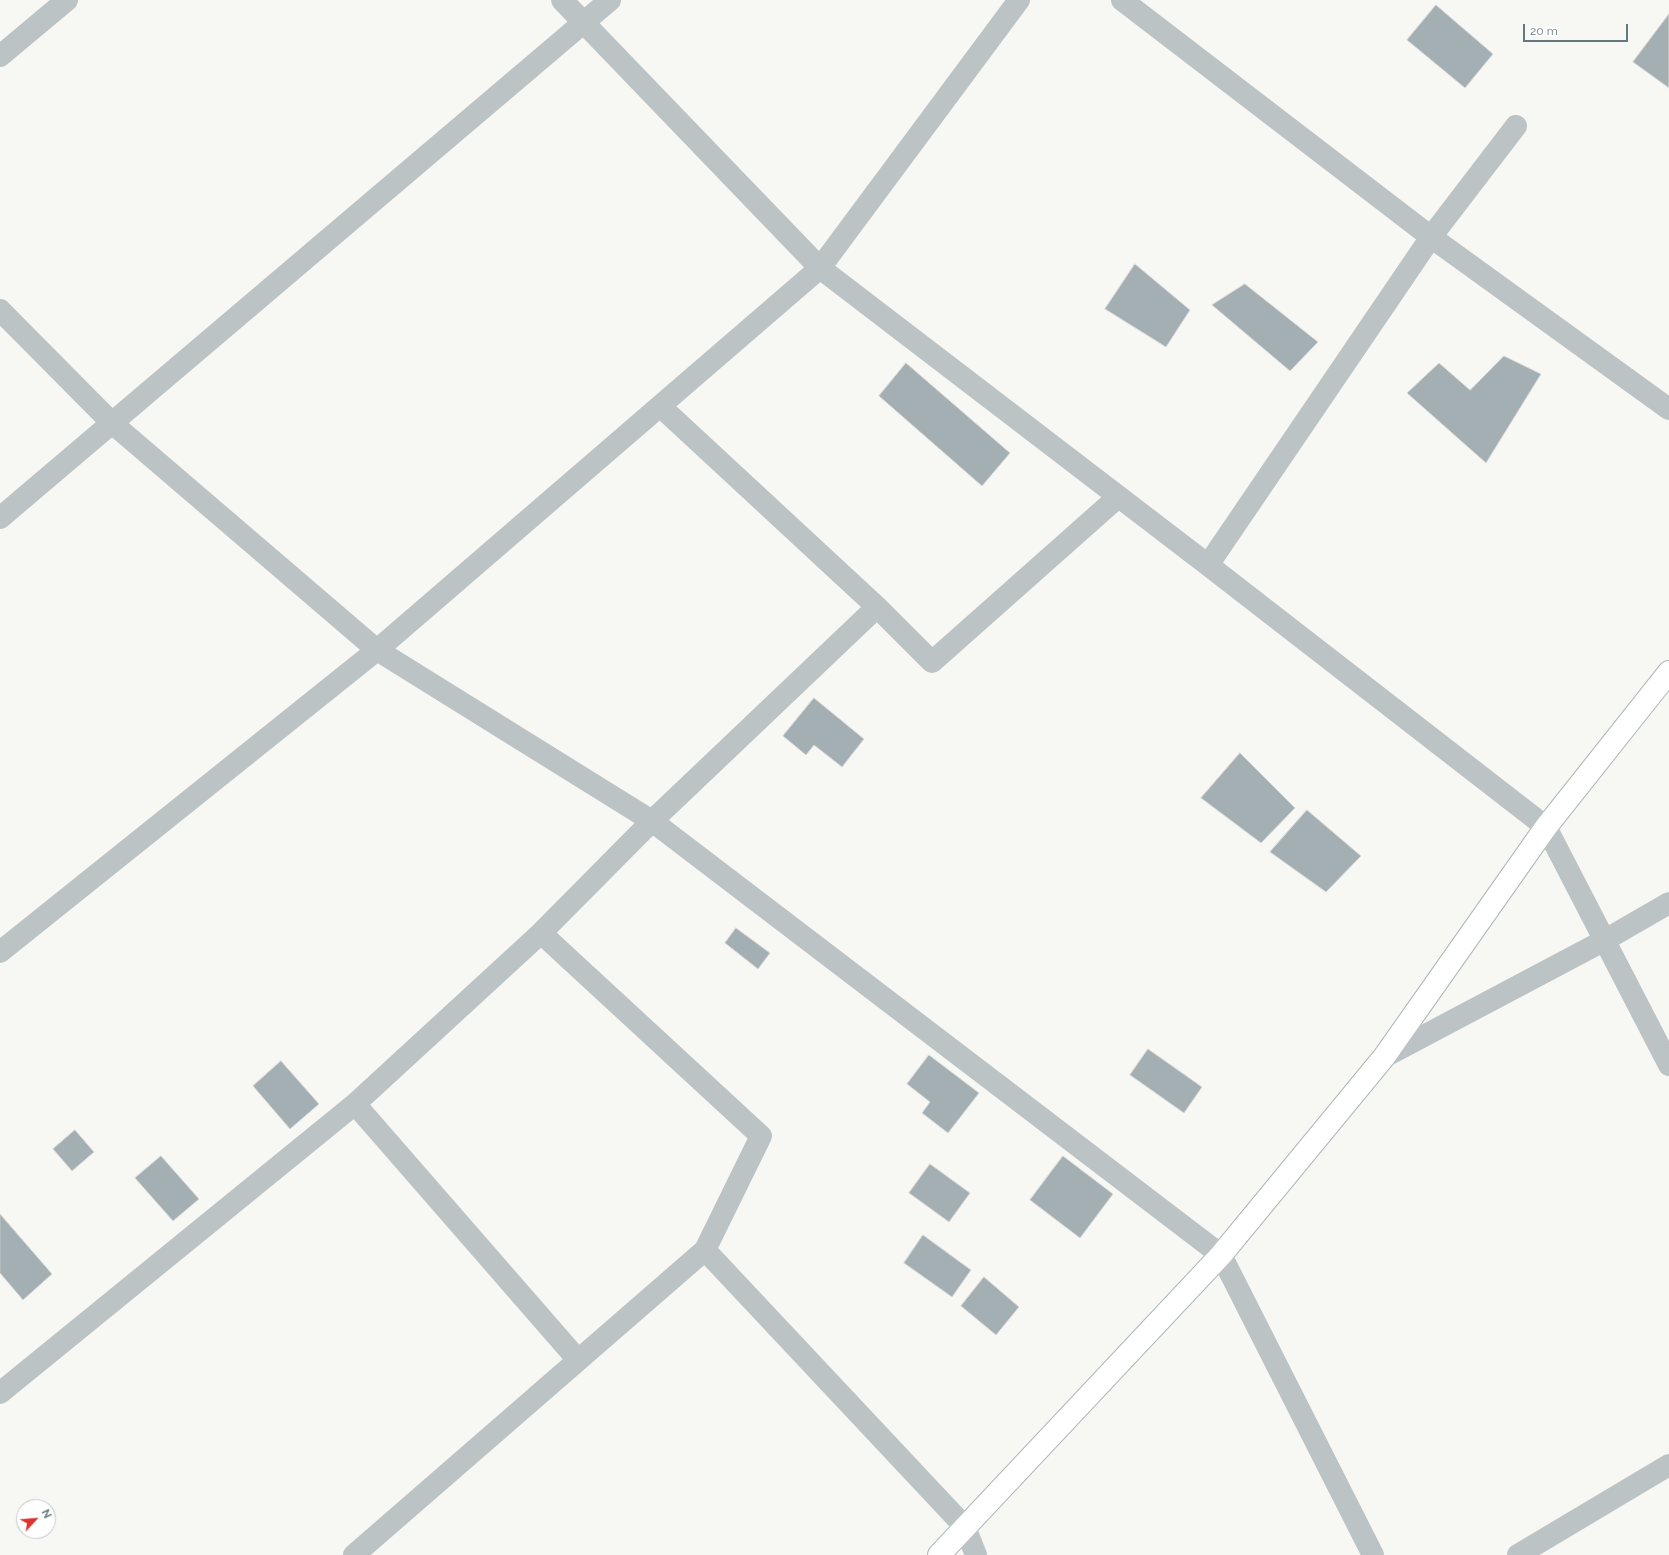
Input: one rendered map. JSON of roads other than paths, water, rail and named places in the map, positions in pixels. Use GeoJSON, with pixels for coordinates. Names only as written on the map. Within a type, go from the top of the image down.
{"type":"FeatureCollection","features":[{"type":"Feature","properties":{"kind":"main road"},"geometry":{"type":"LineString","coordinates":[[939,1555],[1221,1255],[1384,1057],[1546,826],[1669,672]]}},
{"type":"Feature","properties":{"kind":"street"},"geometry":{"type":"LineString","coordinates":[[0,56],[67,0]]}},
{"type":"Feature","properties":{"kind":"street"},"geometry":{"type":"LineString","coordinates":[[562,0],[820,268],[1546,826],[1669,1065]]}},
{"type":"Feature","properties":{"kind":"street"},"geometry":{"type":"LineString","coordinates":[[0,518],[610,0]]}},
{"type":"Feature","properties":{"kind":"street"},"geometry":{"type":"LineString","coordinates":[[0,952],[377,650],[820,268],[1019,0]]}},
{"type":"Feature","properties":{"kind":"street"},"geometry":{"type":"LineString","coordinates":[[1122,0],[1431,237],[1669,409]]}},
{"type":"Feature","properties":{"kind":"street"},"geometry":{"type":"LineString","coordinates":[[1208,565],[1431,237],[1516,126]]}},
{"type":"Feature","properties":{"kind":"street"},"geometry":{"type":"LineString","coordinates":[[0,310],[112,423],[377,650],[652,821],[1221,1255],[1373,1555]]}},
{"type":"Feature","properties":{"kind":"street"},"geometry":{"type":"LineString","coordinates":[[660,406],[877,607],[932,662],[1118,497]]}},
{"type":"Feature","properties":{"kind":"street"},"geometry":{"type":"LineString","coordinates":[[0,1392],[355,1104],[541,933],[652,821],[877,607]]}},
{"type":"Feature","properties":{"kind":"street"},"geometry":{"type":"LineString","coordinates":[[1384,1057],[1605,940],[1669,903]]}},
{"type":"Feature","properties":{"kind":"street"},"geometry":{"type":"LineString","coordinates":[[354,1555],[705,1250],[761,1136],[541,933]]}},
{"type":"Feature","properties":{"kind":"street"},"geometry":{"type":"LineString","coordinates":[[355,1104],[578,1360]]}},
{"type":"Feature","properties":{"kind":"street"},"geometry":{"type":"LineString","coordinates":[[705,1250],[965,1528],[976,1555]]}},
{"type":"Feature","properties":{"kind":"street"},"geometry":{"type":"LineString","coordinates":[[1518,1555],[1669,1465]]}}]}
